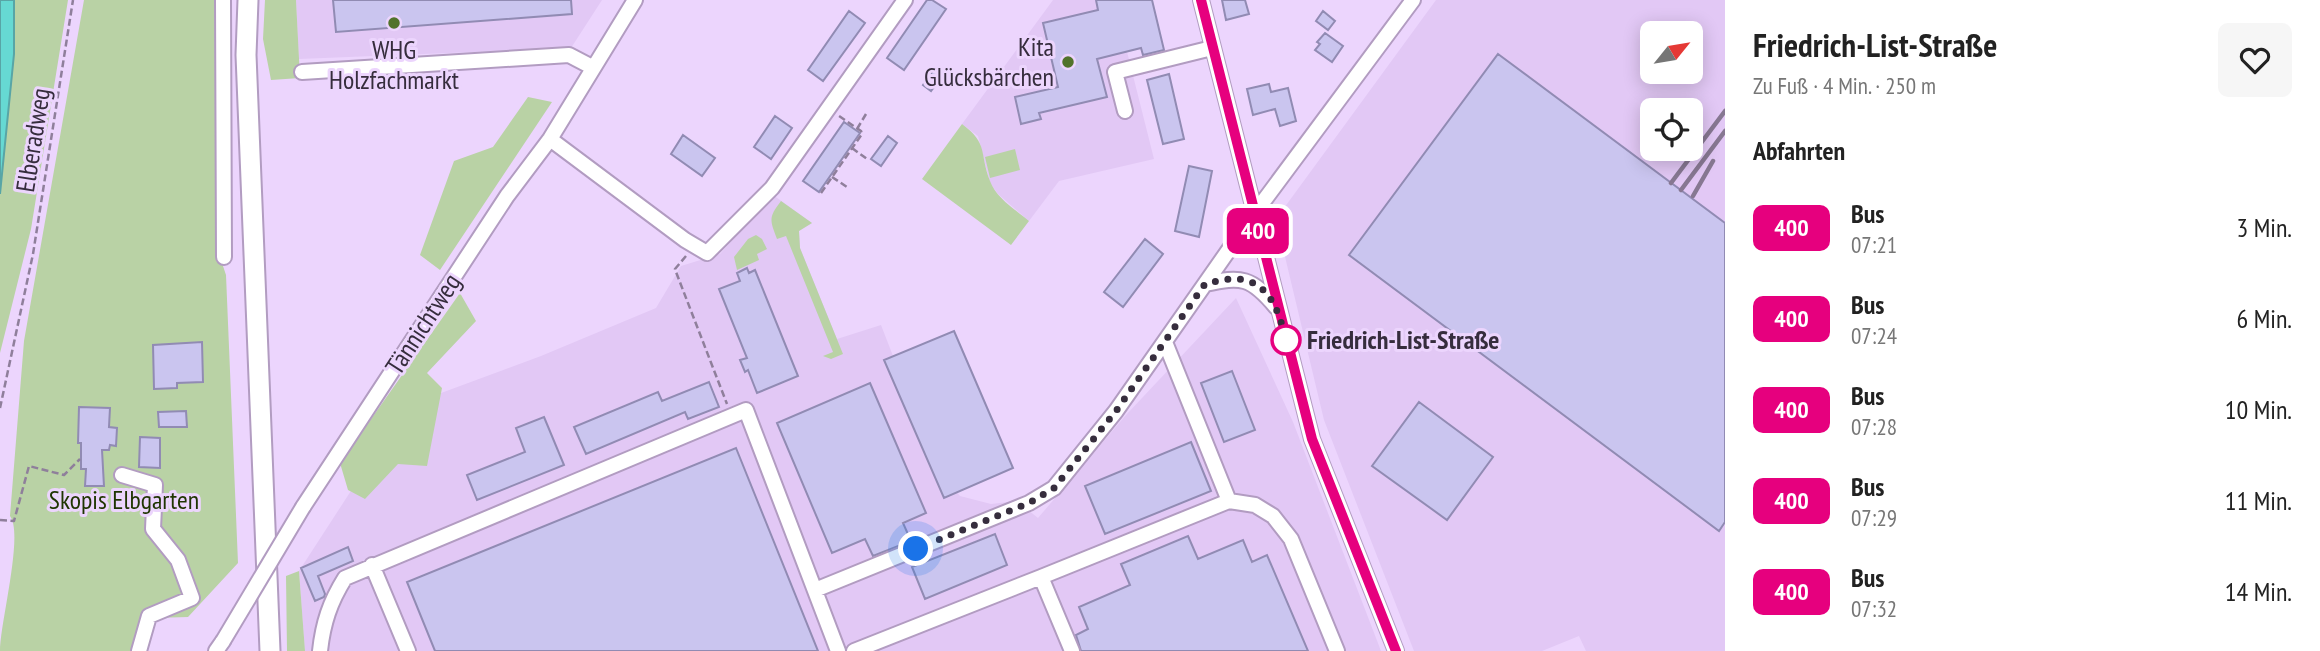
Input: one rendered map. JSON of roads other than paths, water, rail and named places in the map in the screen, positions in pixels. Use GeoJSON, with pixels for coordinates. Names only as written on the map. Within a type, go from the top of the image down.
{"type":"FeatureCollection","features":[{"type":"Feature","properties":{"kind":"main road"},"geometry":{"type":"LineString","coordinates":[[248,0],[247,55],[270,651]]}},
{"type":"Feature","properties":{"kind":"street"},"geometry":{"type":"LineString","coordinates":[[223,0],[224,257]]}},
{"type":"Feature","properties":{"kind":"street","name":"Tännichtweg"},"geometry":{"type":"LineString","coordinates":[[219,646],[303,507],[507,196],[550,139],[635,0]]}},
{"type":"Feature","properties":{"kind":"street"},"geometry":{"type":"LineString","coordinates":[[550,139],[707,253],[772,188],[905,0]]}},
{"type":"Feature","properties":{"kind":"street"},"geometry":{"type":"LineString","coordinates":[[1201,0],[1312,439],[1396,651]]}},
{"type":"Feature","properties":{"kind":"street"},"geometry":{"type":"LineString","coordinates":[[815,590],[1029,503],[1054,488],[1107,422],[1254,215],[1413,0]]}},
{"type":"Feature","properties":{"kind":"street"},"geometry":{"type":"LineString","coordinates":[[1125,111],[1115,72],[1212,48]]}},
{"type":"Feature","properties":{"kind":"street"},"geometry":{"type":"LineString","coordinates":[[302,72],[569,55],[592,67]]}},
{"type":"Feature","properties":{"kind":"street"},"geometry":{"type":"LineString","coordinates":[[1205,284],[1231,278],[1246,280],[1259,287],[1278,309]]}},
{"type":"Feature","properties":{"kind":"street"},"geometry":{"type":"LineString","coordinates":[[1165,342],[1229,501]]}},
{"type":"Feature","properties":{"kind":"street"},"geometry":{"type":"LineString","coordinates":[[320,651],[323,626],[331,599],[345,578],[746,410],[838,651]]}},
{"type":"Feature","properties":{"kind":"street"},"geometry":{"type":"LineString","coordinates":[[121,475],[155,485],[153,529],[178,560],[192,598],[149,616],[139,651]]}},
{"type":"Feature","properties":{"kind":"street"},"geometry":{"type":"LineString","coordinates":[[854,651],[1229,501],[1255,505],[1273,516],[1291,539],[1337,651]]}},
{"type":"Feature","properties":{"kind":"street"},"geometry":{"type":"LineString","coordinates":[[372,565],[408,651]]}},
{"type":"Feature","properties":{"kind":"street"},"geometry":{"type":"LineString","coordinates":[[1041,577],[1072,651]]}},
{"type":"Feature","properties":{"kind":"railway"},"geometry":{"type":"LineString","coordinates":[[1671,183],[1725,111]]}},
{"type":"Feature","properties":{"kind":"railway"},"geometry":{"type":"LineString","coordinates":[[1681,190],[1725,131]]}},
{"type":"Feature","properties":{"kind":"railway"},"geometry":{"type":"LineString","coordinates":[[1693,196],[1713,161]]}},
{"type":"Feature","properties":{"kind":"place","name":"WHG Holzfachmarkt"},"geometry":{"type":"Point","coordinates":[394,23]}},
{"type":"Feature","properties":{"kind":"place","name":"Kita Glücksbärchen"},"geometry":{"type":"Point","coordinates":[1068,62]}},
{"type":"Feature","properties":{"kind":"place","name":"Friedrich-List-Straße"},"geometry":{"type":"Point","coordinates":[1286,340]}},
{"type":"Feature","properties":{"kind":"park label","name":"Skopis Elbgarten"},"geometry":{"type":"Point","coordinates":[124,500]}}]}
